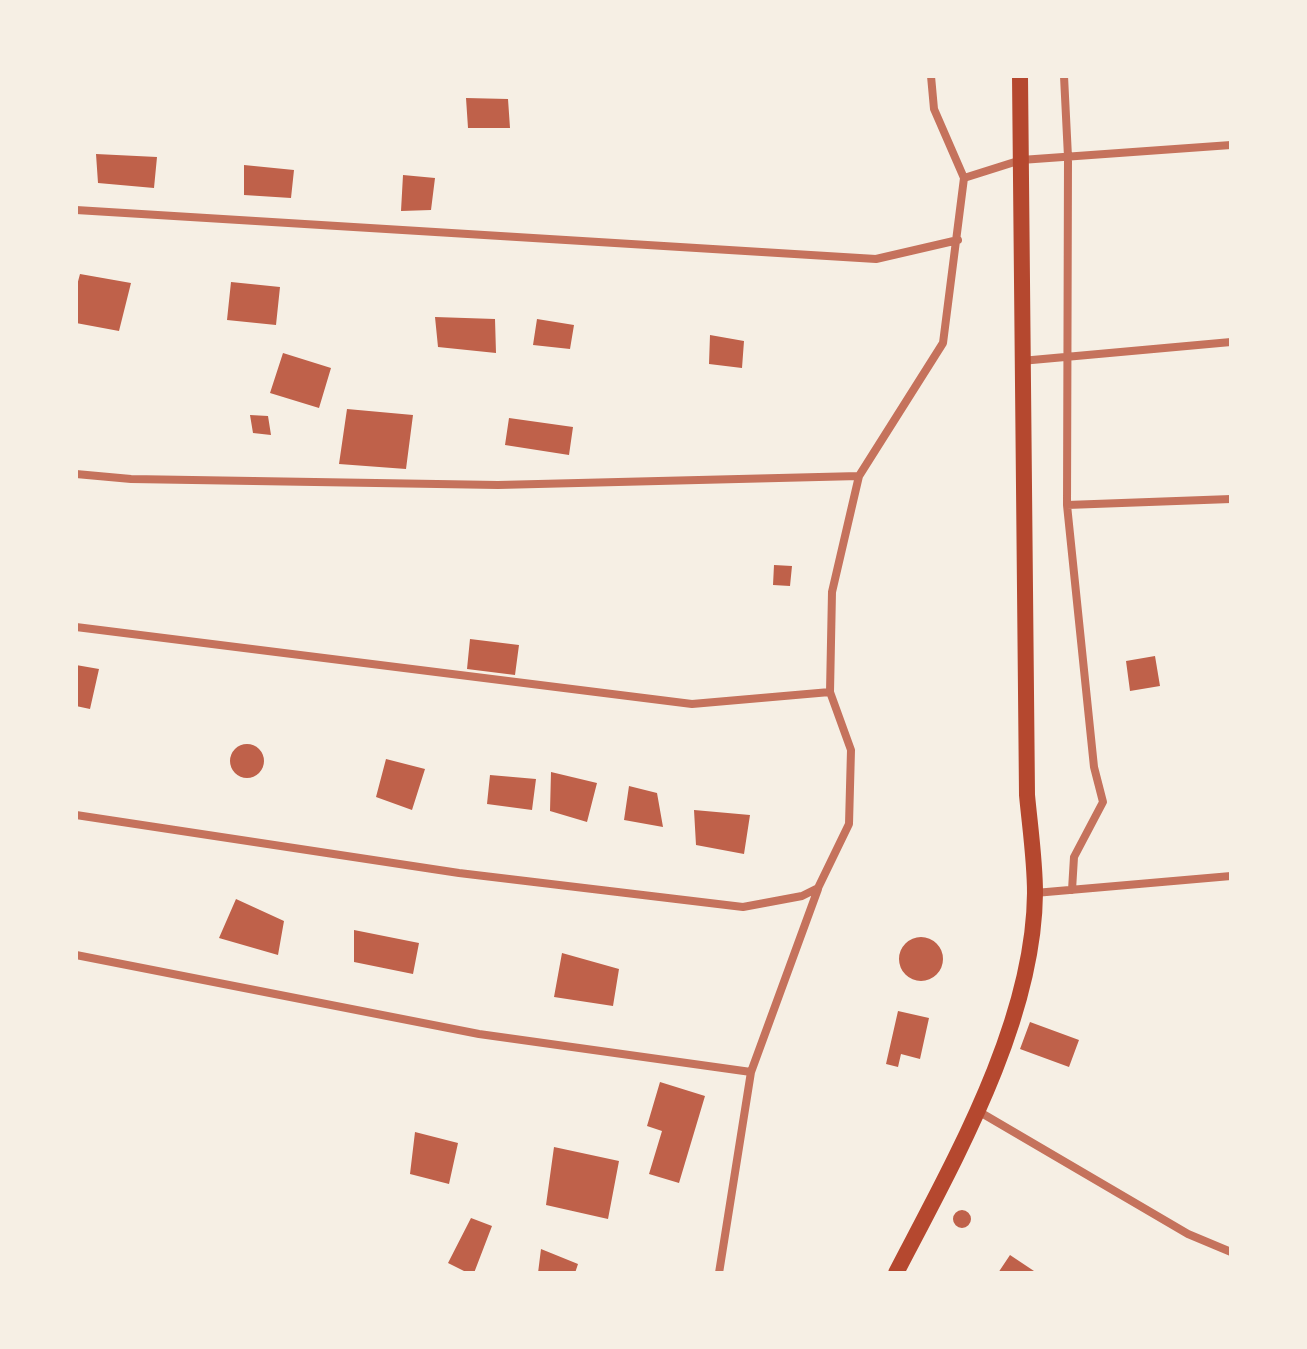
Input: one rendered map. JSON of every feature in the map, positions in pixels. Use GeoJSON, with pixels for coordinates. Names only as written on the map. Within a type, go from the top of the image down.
{"type":"FeatureCollection","features":[{"type":"Feature","properties":{"kind":"main road"},"geometry":{"type":"LineString","coordinates":[[896,1273],[978,1111],[1025,974],[1035,893],[1027,795],[1020,76]]}},
{"type":"Feature","properties":{"kind":"street"},"geometry":{"type":"LineString","coordinates":[[719,1273],[751,1072],[818,888],[849,824],[851,750],[830,692],[832,592],[859,476],[943,343],[964,178],[934,109],[931,76]]}},
{"type":"Feature","properties":{"kind":"street"},"geometry":{"type":"LineString","coordinates":[[1064,76],[1068,157],[1067,505],[1094,767],[1103,802],[1074,857],[1072,890]]}},
{"type":"Feature","properties":{"kind":"street"},"geometry":{"type":"LineString","coordinates":[[964,178],[1021,160],[1231,145]]}},
{"type":"Feature","properties":{"kind":"street"},"geometry":{"type":"LineString","coordinates":[[76,210],[876,259],[958,240]]}},
{"type":"Feature","properties":{"kind":"street"},"geometry":{"type":"LineString","coordinates":[[1021,361],[1231,342]]}},
{"type":"Feature","properties":{"kind":"street"},"geometry":{"type":"LineString","coordinates":[[76,474],[131,479],[498,485],[859,476]]}},
{"type":"Feature","properties":{"kind":"street"},"geometry":{"type":"LineString","coordinates":[[1067,505],[1231,499]]}},
{"type":"Feature","properties":{"kind":"street"},"geometry":{"type":"LineString","coordinates":[[76,627],[692,704],[830,692]]}},
{"type":"Feature","properties":{"kind":"street"},"geometry":{"type":"LineString","coordinates":[[76,815],[459,873],[743,907],[802,896],[818,888]]}},
{"type":"Feature","properties":{"kind":"street"},"geometry":{"type":"LineString","coordinates":[[1035,893],[1231,876]]}},
{"type":"Feature","properties":{"kind":"street"},"geometry":{"type":"LineString","coordinates":[[76,955],[479,1034],[751,1072]]}},
{"type":"Feature","properties":{"kind":"street"},"geometry":{"type":"LineString","coordinates":[[978,1111],[1188,1234],[1231,1252]]}},
{"type":"Feature","properties":{"kind":"building"},"geometry":{"type":"Polygon","coordinates":[[[466,98],[508,99],[510,128],[468,128],[466,98]]]}},
{"type":"Feature","properties":{"kind":"building"},"geometry":{"type":"Polygon","coordinates":[[[96,154],[157,157],[154,188],[98,183],[96,154]]]}},
{"type":"Feature","properties":{"kind":"building"},"geometry":{"type":"Polygon","coordinates":[[[244,165],[294,170],[291,198],[244,195],[244,165]]]}},
{"type":"Feature","properties":{"kind":"building"},"geometry":{"type":"Polygon","coordinates":[[[403,175],[435,178],[431,210],[401,211],[403,175]]]}},
{"type":"Feature","properties":{"kind":"building"},"geometry":{"type":"Polygon","coordinates":[[[80,274],[131,283],[119,331],[76,323],[76,289],[80,274]]]}},
{"type":"Feature","properties":{"kind":"building"},"geometry":{"type":"Polygon","coordinates":[[[231,282],[280,287],[276,325],[227,320],[231,282]]]}},
{"type":"Feature","properties":{"kind":"building"},"geometry":{"type":"Polygon","coordinates":[[[435,317],[495,319],[496,353],[438,347],[435,317]]]}},
{"type":"Feature","properties":{"kind":"building"},"geometry":{"type":"Polygon","coordinates":[[[537,319],[574,325],[570,349],[533,345],[537,319]]]}},
{"type":"Feature","properties":{"kind":"building"},"geometry":{"type":"Polygon","coordinates":[[[710,335],[744,341],[742,368],[709,364],[710,335]]]}},
{"type":"Feature","properties":{"kind":"building"},"geometry":{"type":"Polygon","coordinates":[[[283,353],[331,368],[319,408],[270,393],[283,353]]]}},
{"type":"Feature","properties":{"kind":"building"},"geometry":{"type":"Polygon","coordinates":[[[347,409],[413,415],[406,469],[339,464],[347,409]]]}},
{"type":"Feature","properties":{"kind":"building"},"geometry":{"type":"Polygon","coordinates":[[[250,415],[268,416],[271,435],[253,433],[250,415]]]}},
{"type":"Feature","properties":{"kind":"building"},"geometry":{"type":"Polygon","coordinates":[[[509,418],[573,427],[569,455],[505,445],[509,418]]]}},
{"type":"Feature","properties":{"kind":"building"},"geometry":{"type":"Polygon","coordinates":[[[774,565],[792,566],[790,586],[773,585],[774,565]]]}},
{"type":"Feature","properties":{"kind":"building"},"geometry":{"type":"Polygon","coordinates":[[[470,639],[519,645],[515,675],[467,669],[470,639]]]}},
{"type":"Feature","properties":{"kind":"building"},"geometry":{"type":"Polygon","coordinates":[[[1155,656],[1160,686],[1130,691],[1126,661],[1155,656]]]}},
{"type":"Feature","properties":{"kind":"building"},"geometry":{"type":"Polygon","coordinates":[[[76,665],[99,669],[90,709],[76,706],[76,665]]]}},
{"type":"Feature","properties":{"kind":"building"},"geometry":{"type":"Polygon","coordinates":[[[247,744],[259,749],[264,761],[259,773],[247,778],[235,773],[230,761],[235,749],[247,744]]]}},
{"type":"Feature","properties":{"kind":"building"},"geometry":{"type":"Polygon","coordinates":[[[386,759],[425,769],[412,810],[376,797],[386,759]]]}},
{"type":"Feature","properties":{"kind":"building"},"geometry":{"type":"Polygon","coordinates":[[[551,772],[597,783],[587,822],[550,811],[551,772]]]}},
{"type":"Feature","properties":{"kind":"building"},"geometry":{"type":"Polygon","coordinates":[[[490,775],[536,779],[532,810],[487,804],[490,775]]]}},
{"type":"Feature","properties":{"kind":"building"},"geometry":{"type":"Polygon","coordinates":[[[629,786],[657,793],[663,827],[624,820],[629,786]]]}},
{"type":"Feature","properties":{"kind":"building"},"geometry":{"type":"Polygon","coordinates":[[[694,810],[750,815],[744,854],[696,845],[694,810]]]}},
{"type":"Feature","properties":{"kind":"building"},"geometry":{"type":"Polygon","coordinates":[[[236,899],[284,921],[278,955],[219,938],[236,899]]]}},
{"type":"Feature","properties":{"kind":"building"},"geometry":{"type":"Polygon","coordinates":[[[354,930],[419,943],[413,974],[354,962],[354,930]]]}},
{"type":"Feature","properties":{"kind":"building"},"geometry":{"type":"Polygon","coordinates":[[[921,937],[937,943],[943,959],[937,975],[921,981],[905,975],[899,959],[905,943],[921,937]]]}},
{"type":"Feature","properties":{"kind":"building"},"geometry":{"type":"Polygon","coordinates":[[[562,953],[619,969],[613,1006],[554,997],[562,953]]]}},
{"type":"Feature","properties":{"kind":"building"},"geometry":{"type":"Polygon","coordinates":[[[898,1011],[929,1018],[920,1059],[901,1054],[898,1067],[886,1064],[898,1011]]]}},
{"type":"Feature","properties":{"kind":"building"},"geometry":{"type":"Polygon","coordinates":[[[1030,1022],[1079,1040],[1069,1067],[1020,1049],[1030,1022]]]}},
{"type":"Feature","properties":{"kind":"building"},"geometry":{"type":"Polygon","coordinates":[[[660,1082],[705,1096],[679,1183],[649,1174],[662,1131],[647,1126],[660,1082]]]}},
{"type":"Feature","properties":{"kind":"building"},"geometry":{"type":"Polygon","coordinates":[[[415,1132],[458,1143],[449,1184],[410,1174],[415,1132]]]}},
{"type":"Feature","properties":{"kind":"building"},"geometry":{"type":"Polygon","coordinates":[[[554,1147],[619,1161],[608,1219],[546,1205],[554,1147]]]}},
{"type":"Feature","properties":{"kind":"building"},"geometry":{"type":"Polygon","coordinates":[[[958,1210],[966,1210],[971,1219],[969,1226],[958,1228],[953,1223],[953,1215],[958,1210]]]}},
{"type":"Feature","properties":{"kind":"building"},"geometry":{"type":"Polygon","coordinates":[[[471,1218],[492,1226],[474,1273],[468,1273],[448,1263],[471,1218]]]}},
{"type":"Feature","properties":{"kind":"building"},"geometry":{"type":"Polygon","coordinates":[[[541,1249],[578,1264],[575,1273],[538,1273],[541,1249]]]}},
{"type":"Feature","properties":{"kind":"building"},"geometry":{"type":"Polygon","coordinates":[[[1010,1255],[1037,1273],[998,1273],[1010,1255]]]}}]}
